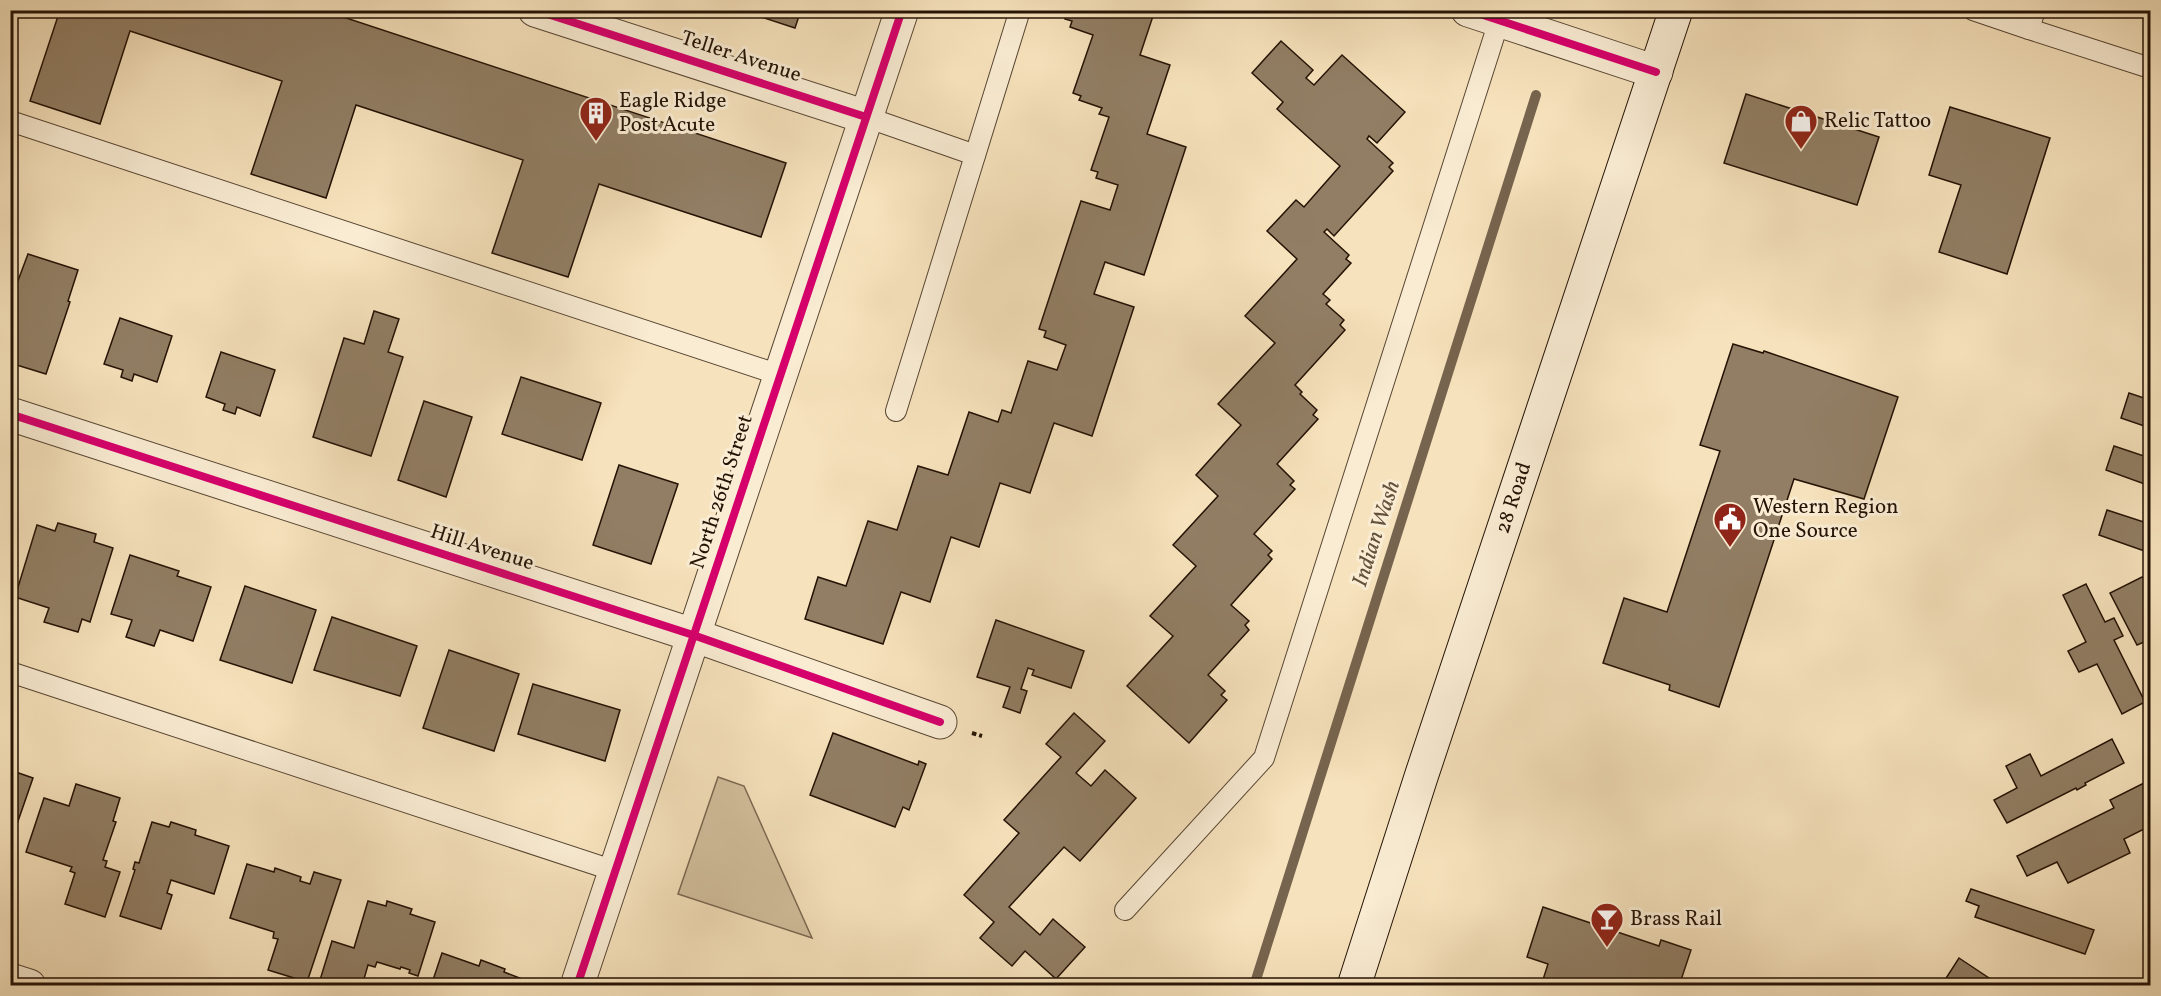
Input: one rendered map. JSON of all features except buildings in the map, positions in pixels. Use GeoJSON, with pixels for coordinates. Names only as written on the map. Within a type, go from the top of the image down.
{"type":"FeatureCollection","features":[{"type":"Feature","properties":{"kind":"street","name":"Teller Avenue"},"geometry":{"type":"LineString","coordinates":[[535,10],[867,117]]}},
{"type":"Feature","properties":{"kind":"street","name":"North 26th Street"},"geometry":{"type":"LineString","coordinates":[[577,986],[902,10]]}},
{"type":"Feature","properties":{"kind":"street"},"geometry":{"type":"LineString","coordinates":[[1468,10],[1656,72]]}},
{"type":"Feature","properties":{"kind":"street","name":"28 Road"},"geometry":{"type":"LineString","coordinates":[[1354,986],[1421,777],[1676,10]]}},
{"type":"Feature","properties":{"kind":"street","name":"Hill Avenue"},"geometry":{"type":"LineString","coordinates":[[10,414],[693,635],[940,722]]}},
{"type":"Feature","properties":{"kind":"lane"},"geometry":{"type":"LineString","coordinates":[[896,411],[1020,10]]}},
{"type":"Feature","properties":{"kind":"lane"},"geometry":{"type":"LineString","coordinates":[[1973,10],[2032,20],[2151,68]]}},
{"type":"Feature","properties":{"kind":"lane"},"geometry":{"type":"LineString","coordinates":[[1125,910],[1264,758],[1499,21]]}},
{"type":"Feature","properties":{"kind":"lane"},"geometry":{"type":"LineString","coordinates":[[867,117],[975,155]]}},
{"type":"Feature","properties":{"kind":"lane"},"geometry":{"type":"LineString","coordinates":[[10,121],[780,375]]}},
{"type":"Feature","properties":{"kind":"lane"},"geometry":{"type":"LineString","coordinates":[[10,672],[615,871]]}},
{"type":"Feature","properties":{"kind":"shaded area"},"geometry":{"type":"Polygon","coordinates":[[[718,777],[744,786],[812,938],[678,894],[718,777]]]}},
{"type":"Feature","properties":{"kind":"waterway","name":"Indian Wash"},"geometry":{"type":"LineString","coordinates":[[1254,986],[1536,95]]}},
{"type":"Feature","properties":{"kind":"cycle path"},"geometry":{"type":"LineString","coordinates":[[535,10],[866,117]]}},
{"type":"Feature","properties":{"kind":"cycle path"},"geometry":{"type":"LineString","coordinates":[[577,986],[902,10]]}},
{"type":"Feature","properties":{"kind":"cycle path"},"geometry":{"type":"LineString","coordinates":[[1468,10],[1656,72]]}},
{"type":"Feature","properties":{"kind":"cycle path"},"geometry":{"type":"LineString","coordinates":[[10,414],[693,635],[940,722]]}},
{"type":"Feature","properties":{"kind":"place","name":"Eagle Ridge Post Acute"},"geometry":{"type":"Point","coordinates":[596,142]}},
{"type":"Feature","properties":{"kind":"place","name":"Relic Tattoo"},"geometry":{"type":"Point","coordinates":[1801,150]}},
{"type":"Feature","properties":{"kind":"place","name":"Western Region One Source"},"geometry":{"type":"Point","coordinates":[1730,548]}},
{"type":"Feature","properties":{"kind":"place","name":"Brass Rail"},"geometry":{"type":"Point","coordinates":[1607,948]}}]}
